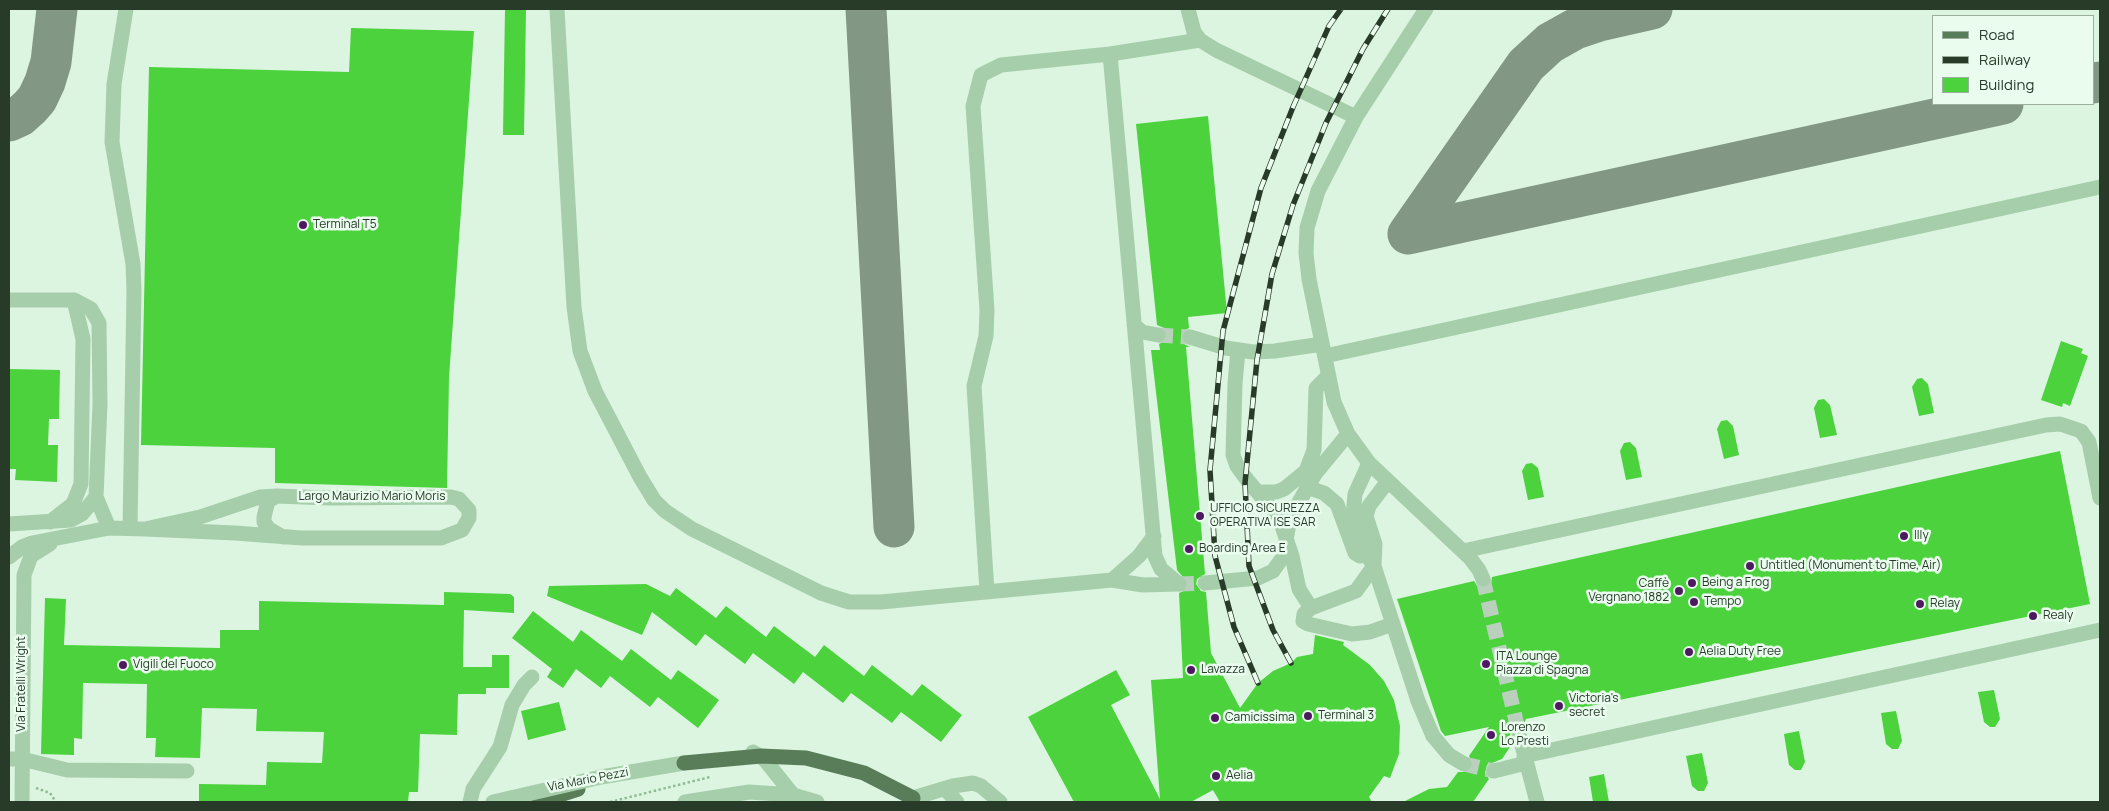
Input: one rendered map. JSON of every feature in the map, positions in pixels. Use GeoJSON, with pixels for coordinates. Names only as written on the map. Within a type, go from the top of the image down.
{"type":"FeatureCollection","features":[{"type":"Feature","properties":{"kind":"main road"},"geometry":{"type":"LineString","coordinates":[[538,802],[603,782],[684,762],[760,756],[806,758],[864,773],[917,800]]}},
{"type":"Feature","properties":{"kind":"street"},"geometry":{"type":"LineString","coordinates":[[126,9],[114,84],[112,142],[133,264],[138,529]]}},
{"type":"Feature","properties":{"kind":"street"},"geometry":{"type":"LineString","coordinates":[[557,9],[574,307],[580,351],[595,391],[640,477],[654,500],[665,511],[692,529],[834,598],[864,603],[1112,580],[1143,584],[1179,584],[1158,564],[1154,536],[1110,54]]}},
{"type":"Feature","properties":{"kind":"street"},"geometry":{"type":"LineString","coordinates":[[1188,9],[1194,32],[1200,40],[1216,50],[1356,117]]}},
{"type":"Feature","properties":{"kind":"street"},"geometry":{"type":"LineString","coordinates":[[1426,9],[1356,117],[1318,190],[1307,228],[1306,253],[1309,279],[1334,402],[1348,434],[1369,464],[1464,551],[1479,570],[1483,579]]}},
{"type":"Feature","properties":{"kind":"street"},"geometry":{"type":"LineString","coordinates":[[987,592],[974,386],[986,336],[988,310],[973,106],[981,74],[1001,65],[1110,54],[1200,40]]}},
{"type":"Feature","properties":{"kind":"street"},"geometry":{"type":"LineString","coordinates":[[1190,337],[1238,350],[1274,352],[1323,350],[2100,187]]}},
{"type":"Feature","properties":{"kind":"street"},"geometry":{"type":"LineString","coordinates":[[9,300],[74,300],[92,309],[96,314],[100,332],[100,404],[96,497],[109,528]]}},
{"type":"Feature","properties":{"kind":"street"},"geometry":{"type":"LineString","coordinates":[[50,522],[73,504],[81,484],[83,339],[74,300]]}},
{"type":"Feature","properties":{"kind":"street"},"geometry":{"type":"LineString","coordinates":[[1134,325],[1142,332],[1158,335]]}},
{"type":"Feature","properties":{"kind":"street"},"geometry":{"type":"LineString","coordinates":[[1238,350],[1233,455],[1237,466],[1279,517],[1286,534],[1299,589],[1311,608]]}},
{"type":"Feature","properties":{"kind":"street"},"geometry":{"type":"LineString","coordinates":[[1259,492],[1276,492],[1284,489],[1306,471],[1314,450],[1316,388],[1328,376]]}},
{"type":"Feature","properties":{"kind":"street"},"geometry":{"type":"LineString","coordinates":[[1464,551],[2046,425],[2060,424],[2081,431],[2089,442],[2100,498]]}},
{"type":"Feature","properties":{"kind":"street"},"geometry":{"type":"LineString","coordinates":[[1205,583],[1266,576],[1273,571],[1283,557],[1290,518],[1316,474],[1348,434]]}},
{"type":"Feature","properties":{"kind":"street"},"geometry":{"type":"LineString","coordinates":[[1369,464],[1355,494],[1354,516],[1364,551],[1374,566],[1418,701],[1433,736],[1449,755],[1464,764]]}},
{"type":"Feature","properties":{"kind":"street"},"geometry":{"type":"LineString","coordinates":[[1388,481],[1369,506],[1366,516],[1375,544],[1374,566],[1356,591],[1311,608],[1303,618],[1305,623],[1352,634],[1370,632],[1393,624]]}},
{"type":"Feature","properties":{"kind":"street"},"geometry":{"type":"LineString","coordinates":[[1309,488],[1324,493],[1337,504],[1355,554],[1374,566]]}},
{"type":"Feature","properties":{"kind":"street"},"geometry":{"type":"LineString","coordinates":[[9,557],[27,545],[109,528],[138,529],[200,517],[260,497],[277,496]]}},
{"type":"Feature","properties":{"kind":"street"},"geometry":{"type":"LineString","coordinates":[[277,496],[268,501],[265,508],[264,522],[276,534],[285,537]]}},
{"type":"Feature","properties":{"kind":"street","name":"Largo Maurizio Mario Moris"},"geometry":{"type":"LineString","coordinates":[[138,529],[285,537],[441,538],[462,530],[469,518],[469,510],[465,504],[459,499],[451,497],[329,498],[277,496]]}},
{"type":"Feature","properties":{"kind":"street"},"geometry":{"type":"LineString","coordinates":[[9,524],[71,520],[82,514],[96,497]]}},
{"type":"Feature","properties":{"kind":"street"},"geometry":{"type":"LineString","coordinates":[[1112,580],[1139,556],[1154,536]]}},
{"type":"Feature","properties":{"kind":"street","name":"Via Fratelli Wright"},"geometry":{"type":"LineString","coordinates":[[22,802],[15,759],[25,567],[35,552],[61,538]]}},
{"type":"Feature","properties":{"kind":"street"},"geometry":{"type":"LineString","coordinates":[[1494,770],[1525,759],[2100,630]]}},
{"type":"Feature","properties":{"kind":"street"},"geometry":{"type":"LineString","coordinates":[[470,802],[473,789],[498,753],[515,700],[532,677]]}},
{"type":"Feature","properties":{"kind":"street"},"geometry":{"type":"LineString","coordinates":[[1519,734],[1537,802]]}},
{"type":"Feature","properties":{"kind":"street"},"geometry":{"type":"LineString","coordinates":[[524,802],[669,761],[735,752],[754,752],[765,760],[790,798]]}},
{"type":"Feature","properties":{"kind":"street"},"geometry":{"type":"LineString","coordinates":[[15,759],[67,770],[187,771]]}},
{"type":"Feature","properties":{"kind":"street","name":"Via Mario Pezzi"},"geometry":{"type":"LineString","coordinates":[[493,802],[601,777],[684,762]]}},
{"type":"Feature","properties":{"kind":"street"},"geometry":{"type":"LineString","coordinates":[[917,800],[973,783],[981,786],[1000,802]]}},
{"type":"Feature","properties":{"kind":"street"},"geometry":{"type":"LineString","coordinates":[[945,790],[957,802]]}},
{"type":"Feature","properties":{"kind":"street"},"geometry":{"type":"LineString","coordinates":[[685,802],[750,792],[817,802]]}},
{"type":"Feature","properties":{"kind":"street"},"geometry":{"type":"LineString","coordinates":[[759,802],[790,798]]}},
{"type":"Feature","properties":{"kind":"path"},"geometry":{"type":"LineString","coordinates":[[610,802],[717,775]]}},
{"type":"Feature","properties":{"kind":"building"},"geometry":{"type":"Polygon","coordinates":[[[505,9],[526,9],[524,135],[503,135],[505,9]]]}},
{"type":"Feature","properties":{"kind":"building","name":"Terminal T5"},"geometry":{"type":"Polygon","coordinates":[[[351,28],[474,31],[449,377],[447,488],[275,483],[275,448],[141,445],[149,67],[349,72],[351,28]]]}},
{"type":"Feature","properties":{"kind":"building"},"geometry":{"type":"Polygon","coordinates":[[[1208,116],[1227,313],[1188,317],[1189,328],[1183,331],[1181,339],[1184,344],[1190,347],[1186,347],[1205,574],[1197,579],[1196,584],[1201,591],[1206,592],[1211,653],[1240,708],[1258,683],[1273,671],[1291,663],[1297,657],[1313,654],[1315,635],[1344,642],[1343,645],[1370,665],[1384,681],[1394,700],[1400,726],[1399,754],[1390,778],[1384,776],[1369,797],[1372,802],[1220,802],[1213,790],[1191,802],[1074,802],[1028,717],[1116,670],[1130,695],[1111,705],[1160,799],[1151,680],[1183,678],[1179,593],[1186,590],[1188,583],[1177,570],[1151,350],[1160,350],[1159,344],[1165,341],[1167,336],[1164,328],[1157,325],[1136,124],[1208,116]]]}},
{"type":"Feature","properties":{"kind":"building"},"geometry":{"type":"Polygon","coordinates":[[[2061,341],[2083,349],[2081,353],[2088,356],[2070,406],[2063,403],[2062,407],[2041,400],[2061,341]]]}},
{"type":"Feature","properties":{"kind":"building"},"geometry":{"type":"Polygon","coordinates":[[[9,369],[60,370],[59,419],[49,419],[48,445],[58,445],[57,482],[15,480],[16,469],[9,469],[9,369]]]}},
{"type":"Feature","properties":{"kind":"building"},"geometry":{"type":"Polygon","coordinates":[[[1922,378],[1928,384],[1934,413],[1919,416],[1912,387],[1917,379],[1922,378]]]}},
{"type":"Feature","properties":{"kind":"building"},"geometry":{"type":"Polygon","coordinates":[[[1824,399],[1830,405],[1837,435],[1820,438],[1814,408],[1818,400],[1824,399]]]}},
{"type":"Feature","properties":{"kind":"building"},"geometry":{"type":"Polygon","coordinates":[[[1727,420],[1733,426],[1739,455],[1724,459],[1717,429],[1721,421],[1727,420]]]}},
{"type":"Feature","properties":{"kind":"building"},"geometry":{"type":"Polygon","coordinates":[[[1630,442],[1636,448],[1642,477],[1626,480],[1620,451],[1624,443],[1630,442]]]}},
{"type":"Feature","properties":{"kind":"building"},"geometry":{"type":"Polygon","coordinates":[[[2060,451],[2090,604],[1526,719],[1523,726],[1517,725],[1512,728],[1510,736],[1512,744],[1502,759],[1487,765],[1485,773],[1489,779],[1473,802],[1403,802],[1429,789],[1447,787],[1458,772],[1469,772],[1473,765],[1469,756],[1489,727],[1445,736],[1441,731],[1397,599],[1474,581],[1478,587],[1486,588],[1491,584],[1492,577],[2060,451]]]}},
{"type":"Feature","properties":{"kind":"building"},"geometry":{"type":"Polygon","coordinates":[[[1532,463],[1538,468],[1544,497],[1528,500],[1522,471],[1526,464],[1532,463]]]}},
{"type":"Feature","properties":{"kind":"building"},"geometry":{"type":"Polygon","coordinates":[[[646,584],[670,596],[676,588],[716,618],[726,606],[766,637],[774,626],[815,657],[824,645],[864,676],[872,665],[912,696],[922,684],[962,715],[941,742],[901,712],[892,723],[851,693],[843,703],[803,672],[794,684],[753,653],[745,664],[705,634],[696,646],[652,612],[642,635],[547,596],[549,586],[646,584]]]}},
{"type":"Feature","properties":{"kind":"building"},"geometry":{"type":"Polygon","coordinates":[[[444,592],[510,594],[514,597],[514,613],[464,610],[463,667],[492,667],[492,655],[509,655],[509,688],[486,688],[486,694],[458,694],[457,735],[420,734],[418,792],[409,792],[408,802],[199,802],[199,784],[266,785],[267,762],[322,763],[324,732],[256,731],[257,709],[202,708],[200,758],[155,757],[156,738],[146,738],[147,684],[83,683],[82,739],[74,738],[74,755],[41,754],[45,598],[66,599],[64,645],[220,648],[220,630],[259,630],[259,601],[444,605],[444,592]]]}},
{"type":"Feature","properties":{"kind":"building"},"geometry":{"type":"Polygon","coordinates":[[[533,611],[573,642],[581,630],[622,661],[631,649],[671,680],[678,670],[719,700],[698,728],[658,697],[650,707],[610,676],[601,688],[576,669],[563,688],[547,677],[552,669],[512,638],[533,611]]]}},
{"type":"Feature","properties":{"kind":"building"},"geometry":{"type":"Polygon","coordinates":[[[1994,690],[2000,719],[1995,727],[1990,727],[1984,722],[1978,692],[1994,690]]]}},
{"type":"Feature","properties":{"kind":"building"},"geometry":{"type":"Polygon","coordinates":[[[559,702],[566,730],[528,740],[521,711],[559,702]]]}},
{"type":"Feature","properties":{"kind":"building"},"geometry":{"type":"Polygon","coordinates":[[[1896,711],[1902,741],[1898,749],[1892,749],[1886,744],[1881,713],[1896,711]]]}},
{"type":"Feature","properties":{"kind":"building"},"geometry":{"type":"Polygon","coordinates":[[[1799,731],[1805,762],[1801,770],[1795,770],[1789,765],[1784,734],[1799,731]]]}},
{"type":"Feature","properties":{"kind":"building"},"geometry":{"type":"Polygon","coordinates":[[[1702,753],[1708,783],[1704,791],[1698,791],[1692,786],[1686,756],[1702,753]]]}},
{"type":"Feature","properties":{"kind":"building"},"geometry":{"type":"Polygon","coordinates":[[[1604,774],[1609,802],[1593,802],[1589,777],[1604,774]]]}},
{"type":"Feature","properties":{"kind":"taxiway"},"geometry":{"type":"LineString","coordinates":[[9,121],[20,116],[30,107],[37,99],[45,82],[51,62],[57,9]]}},
{"type":"Feature","properties":{"kind":"taxiway"},"geometry":{"type":"LineString","coordinates":[[866,9],[894,527]]}},
{"type":"Feature","properties":{"kind":"taxiway"},"geometry":{"type":"LineString","coordinates":[[1408,234],[1526,65],[1550,43],[1575,29],[1599,21],[1652,9]]}},
{"type":"Feature","properties":{"kind":"taxiway"},"geometry":{"type":"LineString","coordinates":[[2094,83],[2100,82]]}},
{"type":"Feature","properties":{"kind":"taxiway"},"geometry":{"type":"LineString","coordinates":[[1408,234],[1998,105]]}},
{"type":"Feature","properties":{"kind":"tunnel"},"geometry":{"type":"LineString","coordinates":[[1158,335],[1190,337]]}},
{"type":"Feature","properties":{"kind":"tunnel"},"geometry":{"type":"LineString","coordinates":[[1483,579],[1519,734]]}},
{"type":"Feature","properties":{"kind":"tunnel"},"geometry":{"type":"LineString","coordinates":[[1179,584],[1205,583]]}},
{"type":"Feature","properties":{"kind":"tunnel"},"geometry":{"type":"LineString","coordinates":[[1464,764],[1494,771]]}},
{"type":"Feature","properties":{"kind":"railway"},"geometry":{"type":"LineString","coordinates":[[1258,683],[1234,627],[1215,556],[1210,470],[1223,331],[1261,188],[1293,107],[1329,26],[1341,9]]}},
{"type":"Feature","properties":{"kind":"railway"},"geometry":{"type":"LineString","coordinates":[[1291,663],[1273,630],[1249,566],[1245,483],[1257,360],[1272,274],[1293,205],[1326,123],[1363,49],[1388,9]]}},
{"type":"Feature","properties":{"kind":"place","name":"Terminal T5"},"geometry":{"type":"Point","coordinates":[303,225]}},
{"type":"Feature","properties":{"kind":"place","name":"UFFICIO SICUREZZA OPERATIVA ISE SAR"},"geometry":{"type":"Point","coordinates":[1200,516]}},
{"type":"Feature","properties":{"kind":"place","name":"Illy"},"geometry":{"type":"Point","coordinates":[1904,536]}},
{"type":"Feature","properties":{"kind":"place","name":"Boarding Area E"},"geometry":{"type":"Point","coordinates":[1189,549]}},
{"type":"Feature","properties":{"kind":"place","name":"Untitled (Monument to Time, Air)"},"geometry":{"type":"Point","coordinates":[1750,566]}},
{"type":"Feature","properties":{"kind":"place","name":"Being a Frog"},"geometry":{"type":"Point","coordinates":[1692,583]}},
{"type":"Feature","properties":{"kind":"place","name":"Caffè Vergnano 1882"},"geometry":{"type":"Point","coordinates":[1679,591]}},
{"type":"Feature","properties":{"kind":"place","name":"Tempo"},"geometry":{"type":"Point","coordinates":[1694,602]}},
{"type":"Feature","properties":{"kind":"place","name":"Relay"},"geometry":{"type":"Point","coordinates":[1920,604]}},
{"type":"Feature","properties":{"kind":"place","name":"Realy"},"geometry":{"type":"Point","coordinates":[2033,616]}},
{"type":"Feature","properties":{"kind":"place","name":"Aelia Duty Free"},"geometry":{"type":"Point","coordinates":[1689,652]}},
{"type":"Feature","properties":{"kind":"place","name":"ITA Lounge Piazza di Spagna"},"geometry":{"type":"Point","coordinates":[1486,664]}},
{"type":"Feature","properties":{"kind":"place","name":"Vigili del Fuoco"},"geometry":{"type":"Point","coordinates":[123,665]}},
{"type":"Feature","properties":{"kind":"place","name":"Lavazza"},"geometry":{"type":"Point","coordinates":[1191,670]}},
{"type":"Feature","properties":{"kind":"place","name":"Victoria's secret"},"geometry":{"type":"Point","coordinates":[1559,706]}},
{"type":"Feature","properties":{"kind":"place","name":"Terminal 3"},"geometry":{"type":"Point","coordinates":[1308,716]}},
{"type":"Feature","properties":{"kind":"place","name":"Camicissima"},"geometry":{"type":"Point","coordinates":[1215,718]}},
{"type":"Feature","properties":{"kind":"place","name":"Lorenzo Lo Presti"},"geometry":{"type":"Point","coordinates":[1491,735]}},
{"type":"Feature","properties":{"kind":"place","name":"Aelia"},"geometry":{"type":"Point","coordinates":[1216,776]}}]}
